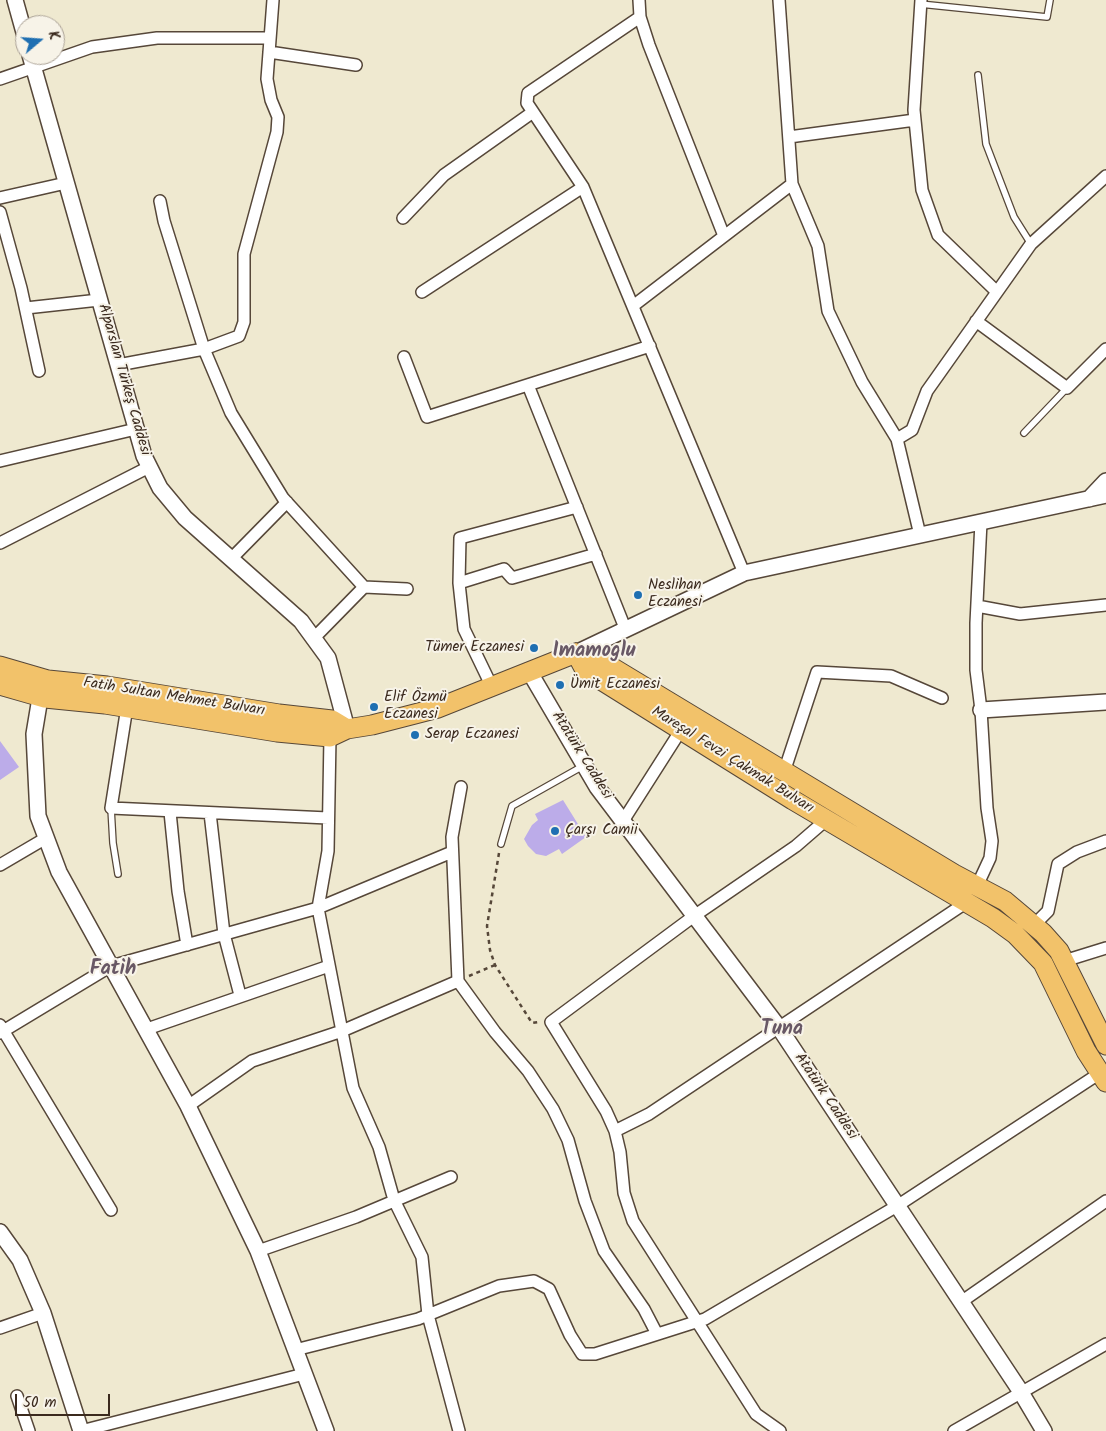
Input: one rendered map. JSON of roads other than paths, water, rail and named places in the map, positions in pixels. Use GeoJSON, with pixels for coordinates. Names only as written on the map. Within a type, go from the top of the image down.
{"type":"FeatureCollection","features":[{"type":"Feature","properties":{"kind":"main road","name":"Fatih Sultan Mehmet Bulvarı"},"geometry":{"type":"LineString","coordinates":[[0,666],[42,688],[127,707],[277,732],[339,733],[438,708],[576,653]]}},
{"type":"Feature","properties":{"kind":"main road","name":"Mareşal Fevzi Çakmak Bulvarı"},"geometry":{"type":"LineString","coordinates":[[576,653],[585,670],[826,820],[994,918],[1015,934],[1043,963],[1086,1051],[1103,1078]]}},
{"type":"Feature","properties":{"kind":"main road","name":"Mareşal Fevzi Çakmak Bulvarı"},"geometry":{"type":"LineString","coordinates":[[576,653],[604,662],[784,772],[1004,901],[1034,925],[1054,945],[1106,1045]]}},
{"type":"Feature","properties":{"kind":"main road","name":"Fatih Sultan Mehmet Bulvarı"},"geometry":{"type":"LineString","coordinates":[[0,685],[332,720],[339,733]]}},
{"type":"Feature","properties":{"kind":"street"},"geometry":{"type":"LineString","coordinates":[[15,0],[19,15]]}},
{"type":"Feature","properties":{"kind":"street"},"geometry":{"type":"LineString","coordinates":[[118,364],[204,349],[239,336],[244,322],[244,254],[277,132],[278,117],[271,100],[266,79],[273,0]]}},
{"type":"Feature","properties":{"kind":"street"},"geometry":{"type":"LineString","coordinates":[[639,0],[640,16],[649,45],[724,236]]}},
{"type":"Feature","properties":{"kind":"street"},"geometry":{"type":"LineString","coordinates":[[780,0],[792,184],[818,246],[828,311],[862,382],[898,438],[920,535]]}},
{"type":"Feature","properties":{"kind":"street"},"geometry":{"type":"LineString","coordinates":[[920,2],[915,120],[922,190],[938,235],[997,292]]}},
{"type":"Feature","properties":{"kind":"street"},"geometry":{"type":"LineString","coordinates":[[640,16],[528,93],[527,104],[583,187],[744,573]]}},
{"type":"Feature","properties":{"kind":"street"},"geometry":{"type":"LineString","coordinates":[[65,53],[92,47],[157,38],[270,38]]}},
{"type":"Feature","properties":{"kind":"street"},"geometry":{"type":"LineString","coordinates":[[269,52],[356,65]]}},
{"type":"Feature","properties":{"kind":"street"},"geometry":{"type":"LineString","coordinates":[[0,79],[25,65]]}},
{"type":"Feature","properties":{"kind":"street","name":"Alparslan Türkeş Caddesi"},"geometry":{"type":"LineString","coordinates":[[33,65],[136,430],[149,467],[160,488],[185,518],[301,621],[314,638],[328,658],[339,733]]}},
{"type":"Feature","properties":{"kind":"street"},"geometry":{"type":"LineString","coordinates":[[403,218],[444,174],[533,112]]}},
{"type":"Feature","properties":{"kind":"street"},"geometry":{"type":"LineString","coordinates":[[789,137],[915,120]]}},
{"type":"Feature","properties":{"kind":"street"},"geometry":{"type":"LineString","coordinates":[[898,438],[912,430],[927,391],[1031,244],[1106,176]]}},
{"type":"Feature","properties":{"kind":"street"},"geometry":{"type":"LineString","coordinates":[[0,198],[66,183]]}},
{"type":"Feature","properties":{"kind":"street"},"geometry":{"type":"LineString","coordinates":[[633,306],[792,184]]}},
{"type":"Feature","properties":{"kind":"street"},"geometry":{"type":"LineString","coordinates":[[422,292],[583,187]]}},
{"type":"Feature","properties":{"kind":"street"},"geometry":{"type":"LineString","coordinates":[[160,201],[164,221],[204,349],[231,413],[287,502],[364,586],[407,589]]}},
{"type":"Feature","properties":{"kind":"street"},"geometry":{"type":"LineString","coordinates":[[1,216],[26,308],[39,371]]}},
{"type":"Feature","properties":{"kind":"street"},"geometry":{"type":"LineString","coordinates":[[26,308],[99,300]]}},
{"type":"Feature","properties":{"kind":"street"},"geometry":{"type":"LineString","coordinates":[[976,321],[1067,388],[1106,349]]}},
{"type":"Feature","properties":{"kind":"street"},"geometry":{"type":"LineString","coordinates":[[404,357],[427,416],[650,346]]}},
{"type":"Feature","properties":{"kind":"street"},"geometry":{"type":"LineString","coordinates":[[528,385],[625,628]]}},
{"type":"Feature","properties":{"kind":"street"},"geometry":{"type":"LineString","coordinates":[[0,461],[136,430]]}},
{"type":"Feature","properties":{"kind":"street"},"geometry":{"type":"LineString","coordinates":[[0,543],[149,467]]}},
{"type":"Feature","properties":{"kind":"street"},"geometry":{"type":"LineString","coordinates":[[1089,499],[1106,482]]}},
{"type":"Feature","properties":{"kind":"street"},"geometry":{"type":"LineString","coordinates":[[576,653],[625,628],[744,573],[1106,495]]}},
{"type":"Feature","properties":{"kind":"street"},"geometry":{"type":"LineString","coordinates":[[231,559],[287,502]]}},
{"type":"Feature","properties":{"kind":"street"},"geometry":{"type":"LineString","coordinates":[[486,690],[464,629],[459,583],[460,538],[577,507]]}},
{"type":"Feature","properties":{"kind":"street"},"geometry":{"type":"LineString","coordinates":[[977,886],[990,858],[992,841],[987,808],[981,710],[976,670],[976,606],[981,522]]}},
{"type":"Feature","properties":{"kind":"street"},"geometry":{"type":"LineString","coordinates":[[459,583],[504,569],[512,578],[596,554]]}},
{"type":"Feature","properties":{"kind":"street"},"geometry":{"type":"LineString","coordinates":[[314,638],[364,586]]}},
{"type":"Feature","properties":{"kind":"street"},"geometry":{"type":"LineString","coordinates":[[976,606],[1020,614],[1106,605]]}},
{"type":"Feature","properties":{"kind":"street","name":"Atatürk Caddesi"},"geometry":{"type":"LineString","coordinates":[[529,672],[597,787],[780,1029],[1022,1393],[1044,1431]]}},
{"type":"Feature","properties":{"kind":"street"},"geometry":{"type":"LineString","coordinates":[[784,772],[817,672],[890,676],[942,698]]}},
{"type":"Feature","properties":{"kind":"street"},"geometry":{"type":"LineString","coordinates":[[42,688],[34,734],[38,816],[46,838],[59,872],[188,1106],[258,1251],[326,1431]]}},
{"type":"Feature","properties":{"kind":"street"},"geometry":{"type":"LineString","coordinates":[[981,710],[1106,702]]}},
{"type":"Feature","properties":{"kind":"street"},"geometry":{"type":"LineString","coordinates":[[127,707],[110,808],[328,818]]}},
{"type":"Feature","properties":{"kind":"street"},"geometry":{"type":"LineString","coordinates":[[623,821],[681,730]]}},
{"type":"Feature","properties":{"kind":"street"},"geometry":{"type":"LineString","coordinates":[[339,733],[328,818],[328,851],[318,908],[353,1088],[379,1147],[394,1200],[422,1257],[428,1315],[445,1388],[459,1431]]}},
{"type":"Feature","properties":{"kind":"street"},"geometry":{"type":"LineString","coordinates":[[461,787],[452,837],[458,981],[495,1032],[528,1071],[553,1109],[568,1140],[584,1201],[604,1251],[644,1309],[657,1334]]}},
{"type":"Feature","properties":{"kind":"street"},"geometry":{"type":"LineString","coordinates":[[170,812],[178,890],[187,944]]}},
{"type":"Feature","properties":{"kind":"street"},"geometry":{"type":"LineString","coordinates":[[210,813],[224,934],[240,995]]}},
{"type":"Feature","properties":{"kind":"street"},"geometry":{"type":"LineString","coordinates":[[780,1431],[756,1414],[633,1221],[624,1193],[620,1152],[615,1132],[606,1111],[551,1022],[694,916],[796,846],[826,820]]}},
{"type":"Feature","properties":{"kind":"street"},"geometry":{"type":"LineString","coordinates":[[0,865],[46,838]]}},
{"type":"Feature","properties":{"kind":"street"},"geometry":{"type":"LineString","coordinates":[[1034,925],[1048,911],[1058,864],[1077,852],[1106,841]]}},
{"type":"Feature","properties":{"kind":"street"},"geometry":{"type":"LineString","coordinates":[[111,1210],[1,1029],[111,966],[318,908],[452,852]]}},
{"type":"Feature","properties":{"kind":"street"},"geometry":{"type":"LineString","coordinates":[[615,1132],[649,1114],[780,1029],[967,902]]}},
{"type":"Feature","properties":{"kind":"street"},"geometry":{"type":"LineString","coordinates":[[1064,961],[1106,948]]}},
{"type":"Feature","properties":{"kind":"street"},"geometry":{"type":"LineString","coordinates":[[147,1029],[240,995],[329,966]]}},
{"type":"Feature","properties":{"kind":"street"},"geometry":{"type":"LineString","coordinates":[[188,1106],[252,1060],[342,1032],[458,981]]}},
{"type":"Feature","properties":{"kind":"street"},"geometry":{"type":"LineString","coordinates":[[295,1350],[428,1315],[499,1286],[534,1281],[549,1289],[570,1335],[582,1354],[595,1354],[698,1321],[898,1206],[1103,1078]]}},
{"type":"Feature","properties":{"kind":"street"},"geometry":{"type":"LineString","coordinates":[[258,1251],[356,1217],[451,1177]]}},
{"type":"Feature","properties":{"kind":"street"},"geometry":{"type":"LineString","coordinates":[[961,1302],[1106,1201]]}},
{"type":"Feature","properties":{"kind":"street"},"geometry":{"type":"LineString","coordinates":[[0,1232],[20,1260],[44,1313],[81,1431],[304,1374]]}},
{"type":"Feature","properties":{"kind":"street"},"geometry":{"type":"LineString","coordinates":[[0,1328],[44,1313]]}},
{"type":"Feature","properties":{"kind":"street"},"geometry":{"type":"LineString","coordinates":[[954,1431],[1106,1344]]}},
{"type":"Feature","properties":{"kind":"street"},"geometry":{"type":"LineString","coordinates":[[17,1396],[29,1431]]}},
{"type":"Feature","properties":{"kind":"lane"},"geometry":{"type":"LineString","coordinates":[[920,2],[1047,17],[1050,0]]}},
{"type":"Feature","properties":{"kind":"lane"},"geometry":{"type":"LineString","coordinates":[[978,75],[986,144],[1014,217],[1031,244]]}},
{"type":"Feature","properties":{"kind":"lane"},"geometry":{"type":"LineString","coordinates":[[1024,432],[1067,388]]}},
{"type":"Feature","properties":{"kind":"lane"},"geometry":{"type":"LineString","coordinates":[[501,844],[512,806],[584,765]]}},
{"type":"Feature","properties":{"kind":"lane"},"geometry":{"type":"LineString","coordinates":[[110,808],[118,874]]}},
{"type":"Feature","properties":{"kind":"place","name":"Neslihan Eczanesi"},"geometry":{"type":"Point","coordinates":[638,595]}},
{"type":"Feature","properties":{"kind":"place","name":"Tümer Eczanesi"},"geometry":{"type":"Point","coordinates":[534,648]}},
{"type":"Feature","properties":{"kind":"place","name":"Ümit Eczanesi"},"geometry":{"type":"Point","coordinates":[560,685]}},
{"type":"Feature","properties":{"kind":"place","name":"Elif Özmü Eczanesi"},"geometry":{"type":"Point","coordinates":[374,707]}},
{"type":"Feature","properties":{"kind":"place","name":"Serap Eczanesi"},"geometry":{"type":"Point","coordinates":[415,735]}},
{"type":"Feature","properties":{"kind":"place","name":"Çarşı Camii"},"geometry":{"type":"Point","coordinates":[555,831]}},
{"type":"Feature","properties":{"kind":"district","name":"Imamoglu"},"geometry":{"type":"Point","coordinates":[594,653]}},
{"type":"Feature","properties":{"kind":"district","name":"Fatih"},"geometry":{"type":"Point","coordinates":[113,971]}},
{"type":"Feature","properties":{"kind":"district","name":"Tuna"},"geometry":{"type":"Point","coordinates":[782,1031]}}]}
